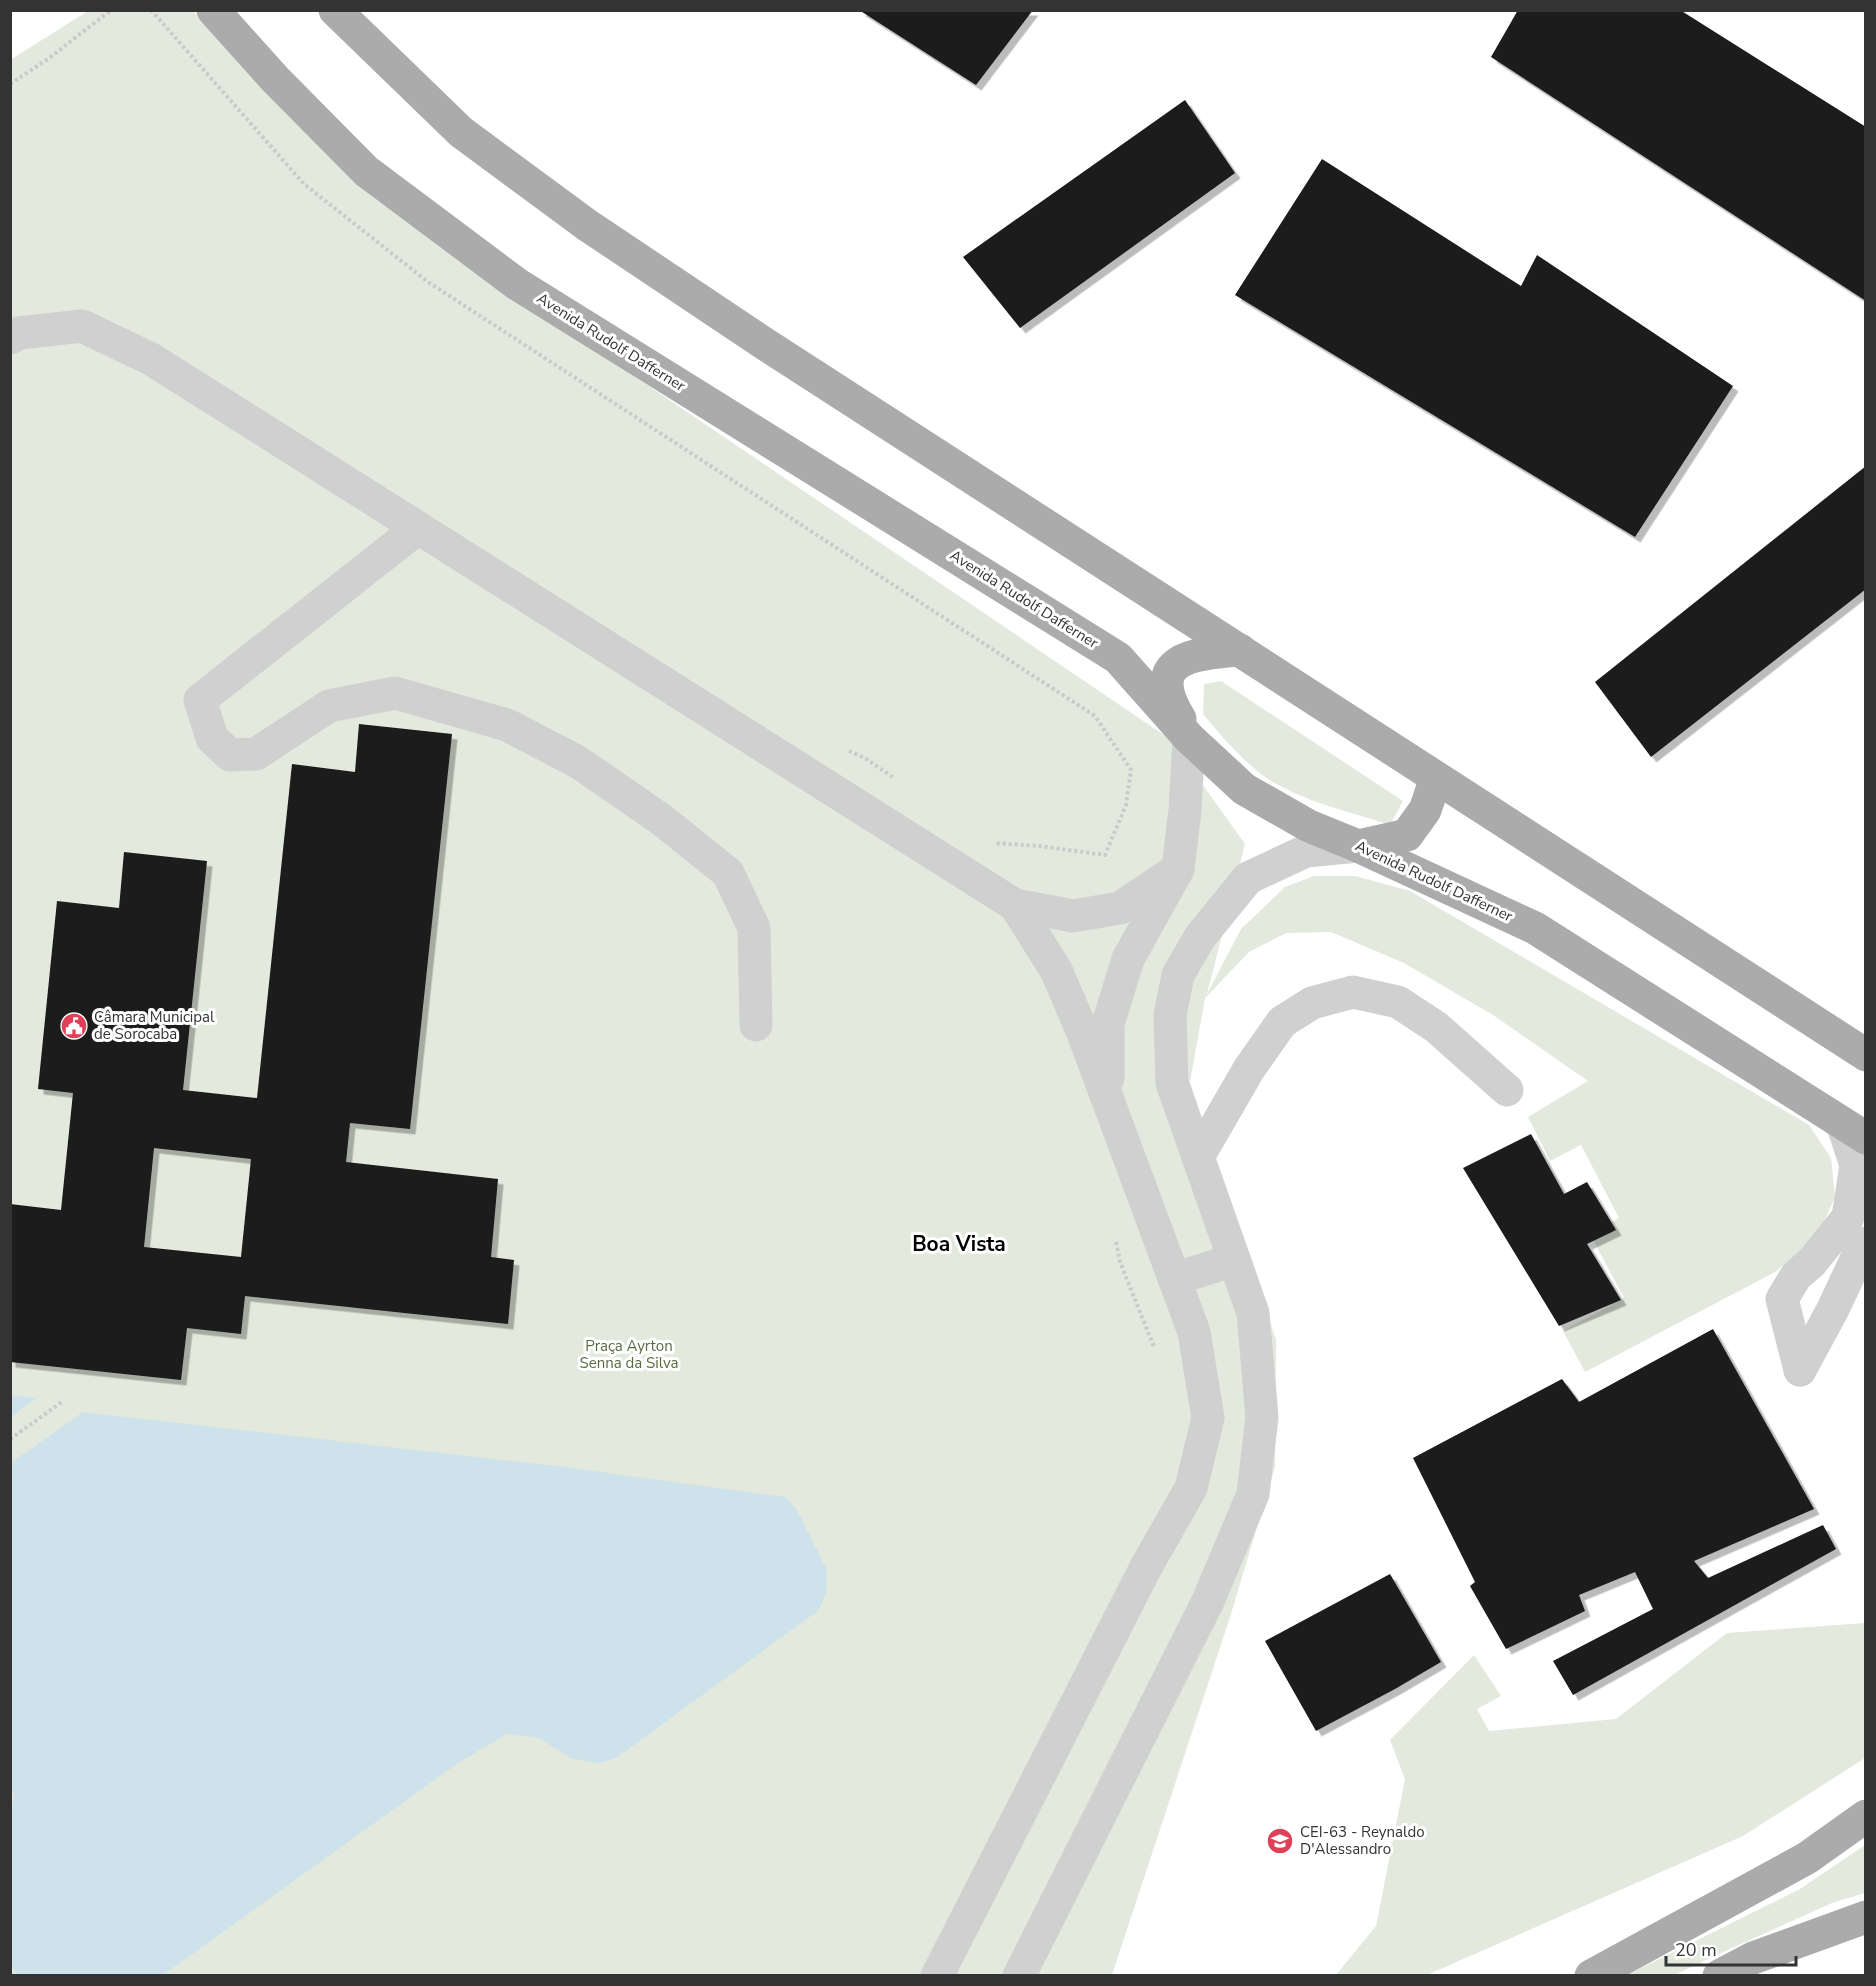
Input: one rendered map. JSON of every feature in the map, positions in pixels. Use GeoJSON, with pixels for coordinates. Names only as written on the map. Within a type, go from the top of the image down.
{"type":"FeatureCollection","features":[{"type":"Feature","properties":{"kind":"main road","name":"Avenida Rudolf Dafferner"},"geometry":{"type":"LineString","coordinates":[[213,10],[275,79],[366,171],[517,284],[1118,658],[1189,738],[1244,789],[1309,826],[1358,846],[1535,928],[1854,1131]]}},
{"type":"Feature","properties":{"kind":"main road"},"geometry":{"type":"LineString","coordinates":[[335,10],[460,132],[586,225],[768,346],[1866,1054]]}},
{"type":"Feature","properties":{"kind":"main road"},"geometry":{"type":"LineString","coordinates":[[1189,738],[1166,689],[1171,670],[1182,659],[1196,654],[1239,650]]}},
{"type":"Feature","properties":{"kind":"main road"},"geometry":{"type":"LineString","coordinates":[[1358,846],[1407,835],[1425,810],[1436,778]]}},
{"type":"Feature","properties":{"kind":"main road"},"geometry":{"type":"LineString","coordinates":[[1591,1976],[1807,1858],[1866,1816]]}},
{"type":"Feature","properties":{"kind":"main road"},"geometry":{"type":"LineString","coordinates":[[1719,1976],[1753,1958],[1866,1917]]}},
{"type":"Feature","properties":{"kind":"lane"},"geometry":{"type":"LineString","coordinates":[[10,338],[20,333],[82,326],[152,359],[1015,905],[1073,916],[1120,908],[1178,869]]}},
{"type":"Feature","properties":{"kind":"lane"},"geometry":{"type":"LineString","coordinates":[[418,528],[200,700],[212,738],[230,756],[256,754],[329,706],[395,693],[507,725],[578,762],[662,820],[728,873],[754,928],[756,1025]]}},
{"type":"Feature","properties":{"kind":"lane"},"geometry":{"type":"LineString","coordinates":[[1108,1101],[1108,1024],[1128,959],[1178,869],[1185,810],[1189,738]]}},
{"type":"Feature","properties":{"kind":"lane"},"geometry":{"type":"LineString","coordinates":[[1019,1976],[1208,1600],[1253,1494],[1263,1417],[1253,1313],[1172,1083],[1170,1016],[1178,975],[1200,937],[1248,878],[1306,851],[1358,846]]}},
{"type":"Feature","properties":{"kind":"lane"},"geometry":{"type":"LineString","coordinates":[[937,1976],[1146,1567],[1191,1488],[1208,1418],[1194,1332],[1108,1101],[1056,970],[1015,905]]}},
{"type":"Feature","properties":{"kind":"lane"},"geometry":{"type":"LineString","coordinates":[[1198,1157],[1250,1069],[1282,1022],[1312,1003],[1353,992],[1398,1002],[1436,1027],[1507,1090]]}},
{"type":"Feature","properties":{"kind":"lane"},"geometry":{"type":"LineString","coordinates":[[1854,1131],[1856,1165],[1848,1217],[1812,1262],[1796,1276],[1782,1299],[1800,1370],[1866,1243]]}},
{"type":"Feature","properties":{"kind":"lane"},"geometry":{"type":"LineString","coordinates":[[1174,1279],[1234,1260]]}},
{"type":"Feature","properties":{"kind":"path"},"geometry":{"type":"LineString","coordinates":[[10,84],[48,59],[111,10]]}},
{"type":"Feature","properties":{"kind":"path"},"geometry":{"type":"LineString","coordinates":[[151,10],[304,184],[428,282],[1095,716],[1131,770],[1126,805],[1105,855],[1039,846],[983,843]]}},
{"type":"Feature","properties":{"kind":"path"},"geometry":{"type":"LineString","coordinates":[[845,749],[865,758],[901,784]]}},
{"type":"Feature","properties":{"kind":"path"},"geometry":{"type":"LineString","coordinates":[[1115,1240],[1120,1262],[1154,1348]]}},
{"type":"Feature","properties":{"kind":"path"},"geometry":{"type":"LineString","coordinates":[[10,1439],[62,1402]]}},
{"type":"Feature","properties":{"kind":"green space","name":"Praça Ayrton Senna da Silva"},"geometry":{"type":"Polygon","coordinates":[[[88,11],[193,11],[359,182],[470,265],[1170,739],[1245,844],[1207,994],[1241,929],[1285,887],[1314,876],[1355,876],[1410,891],[1809,1125],[1831,1158],[1835,1197],[1816,1239],[1775,1272],[1585,1372],[1563,1331],[1624,1298],[1590,1234],[1619,1218],[1581,1145],[1550,1161],[1528,1117],[1588,1081],[1493,1015],[1404,963],[1331,932],[1286,933],[1249,952],[1205,998],[1190,1082],[1276,1340],[1275,1467],[1231,1614],[1112,1975],[11,1975],[10,60],[88,11]]]}},
{"type":"Feature","properties":{"kind":"green space"},"geometry":{"type":"Polygon","coordinates":[[[1221,681],[1403,801],[1390,825],[1301,796],[1273,782],[1255,769],[1203,714],[1204,684],[1221,681]]]}},
{"type":"Feature","properties":{"kind":"green space"},"geometry":{"type":"Polygon","coordinates":[[[1865,1623],[1866,1757],[1862,1760],[1743,1836],[1427,1975],[1336,1975],[1376,1926],[1405,1779],[1390,1740],[1474,1655],[1501,1696],[1477,1709],[1489,1731],[1616,1719],[1727,1633],[1865,1623]]]}},
{"type":"Feature","properties":{"kind":"green space"},"geometry":{"type":"Polygon","coordinates":[[[1865,1845],[1865,1893],[1832,1903],[1675,1975],[1627,1975],[1800,1889],[1865,1845]]]}},
{"type":"Feature","properties":{"kind":"water"},"geometry":{"type":"Polygon","coordinates":[[[11,1395],[36,1398],[11,1417],[11,1395]]]}},
{"type":"Feature","properties":{"kind":"water"},"geometry":{"type":"Polygon","coordinates":[[[83,1412],[557,1466],[785,1497],[797,1510],[827,1570],[826,1592],[819,1610],[616,1758],[600,1763],[572,1759],[539,1738],[507,1734],[458,1763],[163,1975],[18,1975],[10,1964],[10,1816],[14,1798],[10,1780],[11,1463],[83,1412]]]}},
{"type":"Feature","properties":{"kind":"building"},"geometry":{"type":"Polygon","coordinates":[[[859,10],[1033,10],[976,85],[859,10]]]}},
{"type":"Feature","properties":{"kind":"building"},"geometry":{"type":"Polygon","coordinates":[[[1518,10],[1680,10],[1866,127],[1866,301],[1491,57],[1518,10]]]}},
{"type":"Feature","properties":{"kind":"building"},"geometry":{"type":"Polygon","coordinates":[[[1185,100],[1235,173],[1020,328],[963,257],[1185,100]]]}},
{"type":"Feature","properties":{"kind":"building"},"geometry":{"type":"Polygon","coordinates":[[[1322,159],[1521,286],[1537,255],[1733,386],[1635,537],[1235,295],[1322,159]]]}},
{"type":"Feature","properties":{"kind":"building"},"geometry":{"type":"Polygon","coordinates":[[[1866,466],[1866,589],[1651,757],[1595,682],[1866,466]]]}},
{"type":"Feature","properties":{"kind":"building"},"geometry":{"type":"Polygon","coordinates":[[[359,724],[452,734],[410,1129],[350,1123],[346,1162],[498,1179],[491,1257],[514,1260],[508,1324],[245,1296],[241,1334],[187,1328],[181,1380],[10,1362],[10,1204],[61,1210],[73,1093],[38,1089],[57,901],[119,908],[124,852],[207,861],[183,1090],[257,1098],[292,764],[355,772],[359,724]],[[154,1148],[144,1247],[241,1257],[251,1159],[154,1148]]]}},
{"type":"Feature","properties":{"kind":"building"},"geometry":{"type":"Polygon","coordinates":[[[1531,1134],[1564,1194],[1587,1182],[1616,1230],[1587,1244],[1621,1300],[1559,1326],[1463,1168],[1531,1134]]]}},
{"type":"Feature","properties":{"kind":"building"},"geometry":{"type":"Polygon","coordinates":[[[1713,1329],[1814,1509],[1694,1561],[1708,1578],[1823,1525],[1836,1549],[1573,1695],[1553,1661],[1653,1609],[1635,1572],[1579,1595],[1585,1611],[1506,1649],[1470,1586],[1475,1582],[1413,1458],[1562,1379],[1579,1402],[1713,1329]]]}},
{"type":"Feature","properties":{"kind":"building"},"geometry":{"type":"Polygon","coordinates":[[[1390,1574],[1441,1662],[1316,1731],[1265,1641],[1390,1574]]]}},
{"type":"Feature","properties":{"kind":"place","name":"Câmara Municipal de Sorocaba"},"geometry":{"type":"Point","coordinates":[74,1026]}},
{"type":"Feature","properties":{"kind":"place","name":"CEI-63 - Reynaldo D'Alessandro"},"geometry":{"type":"Point","coordinates":[1280,1841]}},
{"type":"Feature","properties":{"kind":"district","name":"Boa Vista"},"geometry":{"type":"Point","coordinates":[959,1244]}}]}
